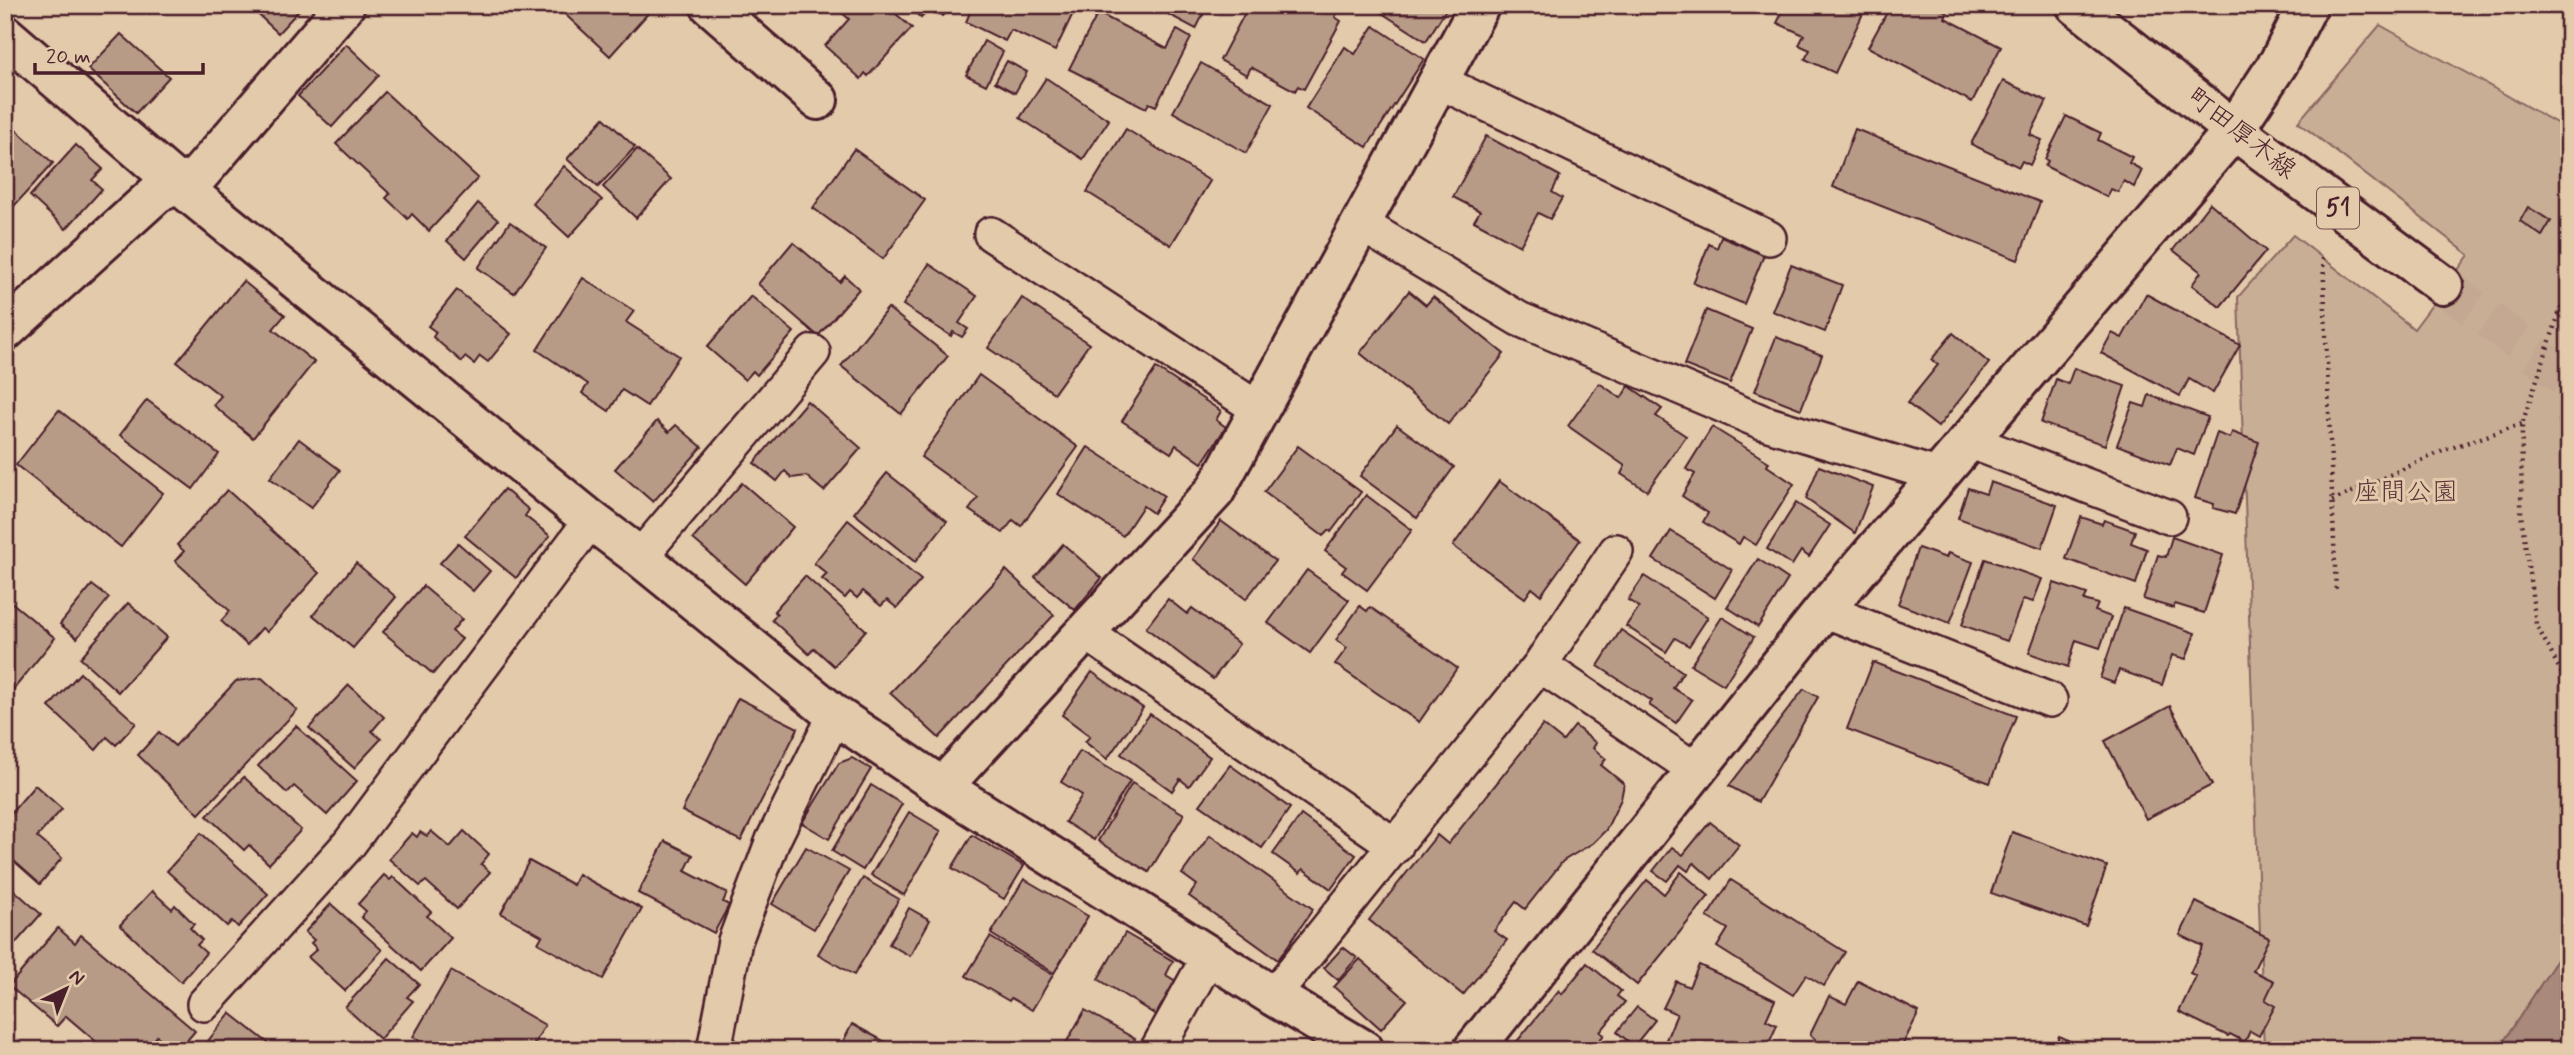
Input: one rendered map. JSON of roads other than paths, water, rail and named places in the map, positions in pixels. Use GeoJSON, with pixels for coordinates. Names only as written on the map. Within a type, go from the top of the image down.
{"type":"FeatureCollection","features":[{"type":"Feature","properties":{"kind":"street"},"geometry":{"type":"LineString","coordinates":[[5,331],[157,193],[198,176],[345,5]]}},
{"type":"Feature","properties":{"kind":"street"},"geometry":{"type":"LineString","coordinates":[[710,5],[818,100]]}},
{"type":"Feature","properties":{"kind":"street"},"geometry":{"type":"LineString","coordinates":[[942,786],[1215,491],[1480,5]]}},
{"type":"Feature","properties":{"kind":"street","name":"町田厚木線"},"geometry":{"type":"LineString","coordinates":[[2076,5],[2234,130],[2443,285]]}},
{"type":"Feature","properties":{"kind":"street"},"geometry":{"type":"LineString","coordinates":[[1473,1050],[1824,610],[2234,130],[2279,62],[2308,5]]}},
{"type":"Feature","properties":{"kind":"street"},"geometry":{"type":"LineString","coordinates":[[5,35],[178,184],[835,715],[1209,956],[1364,1050]]}},
{"type":"Feature","properties":{"kind":"lane"},"geometry":{"type":"LineString","coordinates":[[1438,81],[1769,238]]}},
{"type":"Feature","properties":{"kind":"lane"},"geometry":{"type":"LineString","coordinates":[[1361,224],[1519,319],[1762,422],[1940,476]]}},
{"type":"Feature","properties":{"kind":"lane"},"geometry":{"type":"LineString","coordinates":[[992,234],[1260,410]]}},
{"type":"Feature","properties":{"kind":"lane"},"geometry":{"type":"LineString","coordinates":[[640,557],[813,352]]}},
{"type":"Feature","properties":{"kind":"lane"},"geometry":{"type":"LineString","coordinates":[[1969,441],[2169,517]]}},
{"type":"Feature","properties":{"kind":"lane"},"geometry":{"type":"LineString","coordinates":[[204,1004],[349,844],[591,520]]}},
{"type":"Feature","properties":{"kind":"lane"},"geometry":{"type":"LineString","coordinates":[[1273,996],[1540,665],[1616,551]]}},
{"type":"Feature","properties":{"kind":"lane"},"geometry":{"type":"LineString","coordinates":[[1824,610],[2050,700]]}},
{"type":"Feature","properties":{"kind":"lane"},"geometry":{"type":"LineString","coordinates":[[1085,632],[1396,846]]}},
{"type":"Feature","properties":{"kind":"lane"},"geometry":{"type":"LineString","coordinates":[[1540,665],[1696,770]]}},
{"type":"Feature","properties":{"kind":"lane"},"geometry":{"type":"LineString","coordinates":[[714,1050],[736,941],[773,840],[835,715]]}},
{"type":"Feature","properties":{"kind":"lane"},"geometry":{"type":"LineString","coordinates":[[1157,1050],[1209,956]]}},
{"type":"Feature","properties":{"kind":"tunnel"},"geometry":{"type":"LineString","coordinates":[[2443,285],[2569,380]]}},
{"type":"Feature","properties":{"kind":"park label","name":"座間公園"},"geometry":{"type":"Point","coordinates":[2406,493]}}]}
